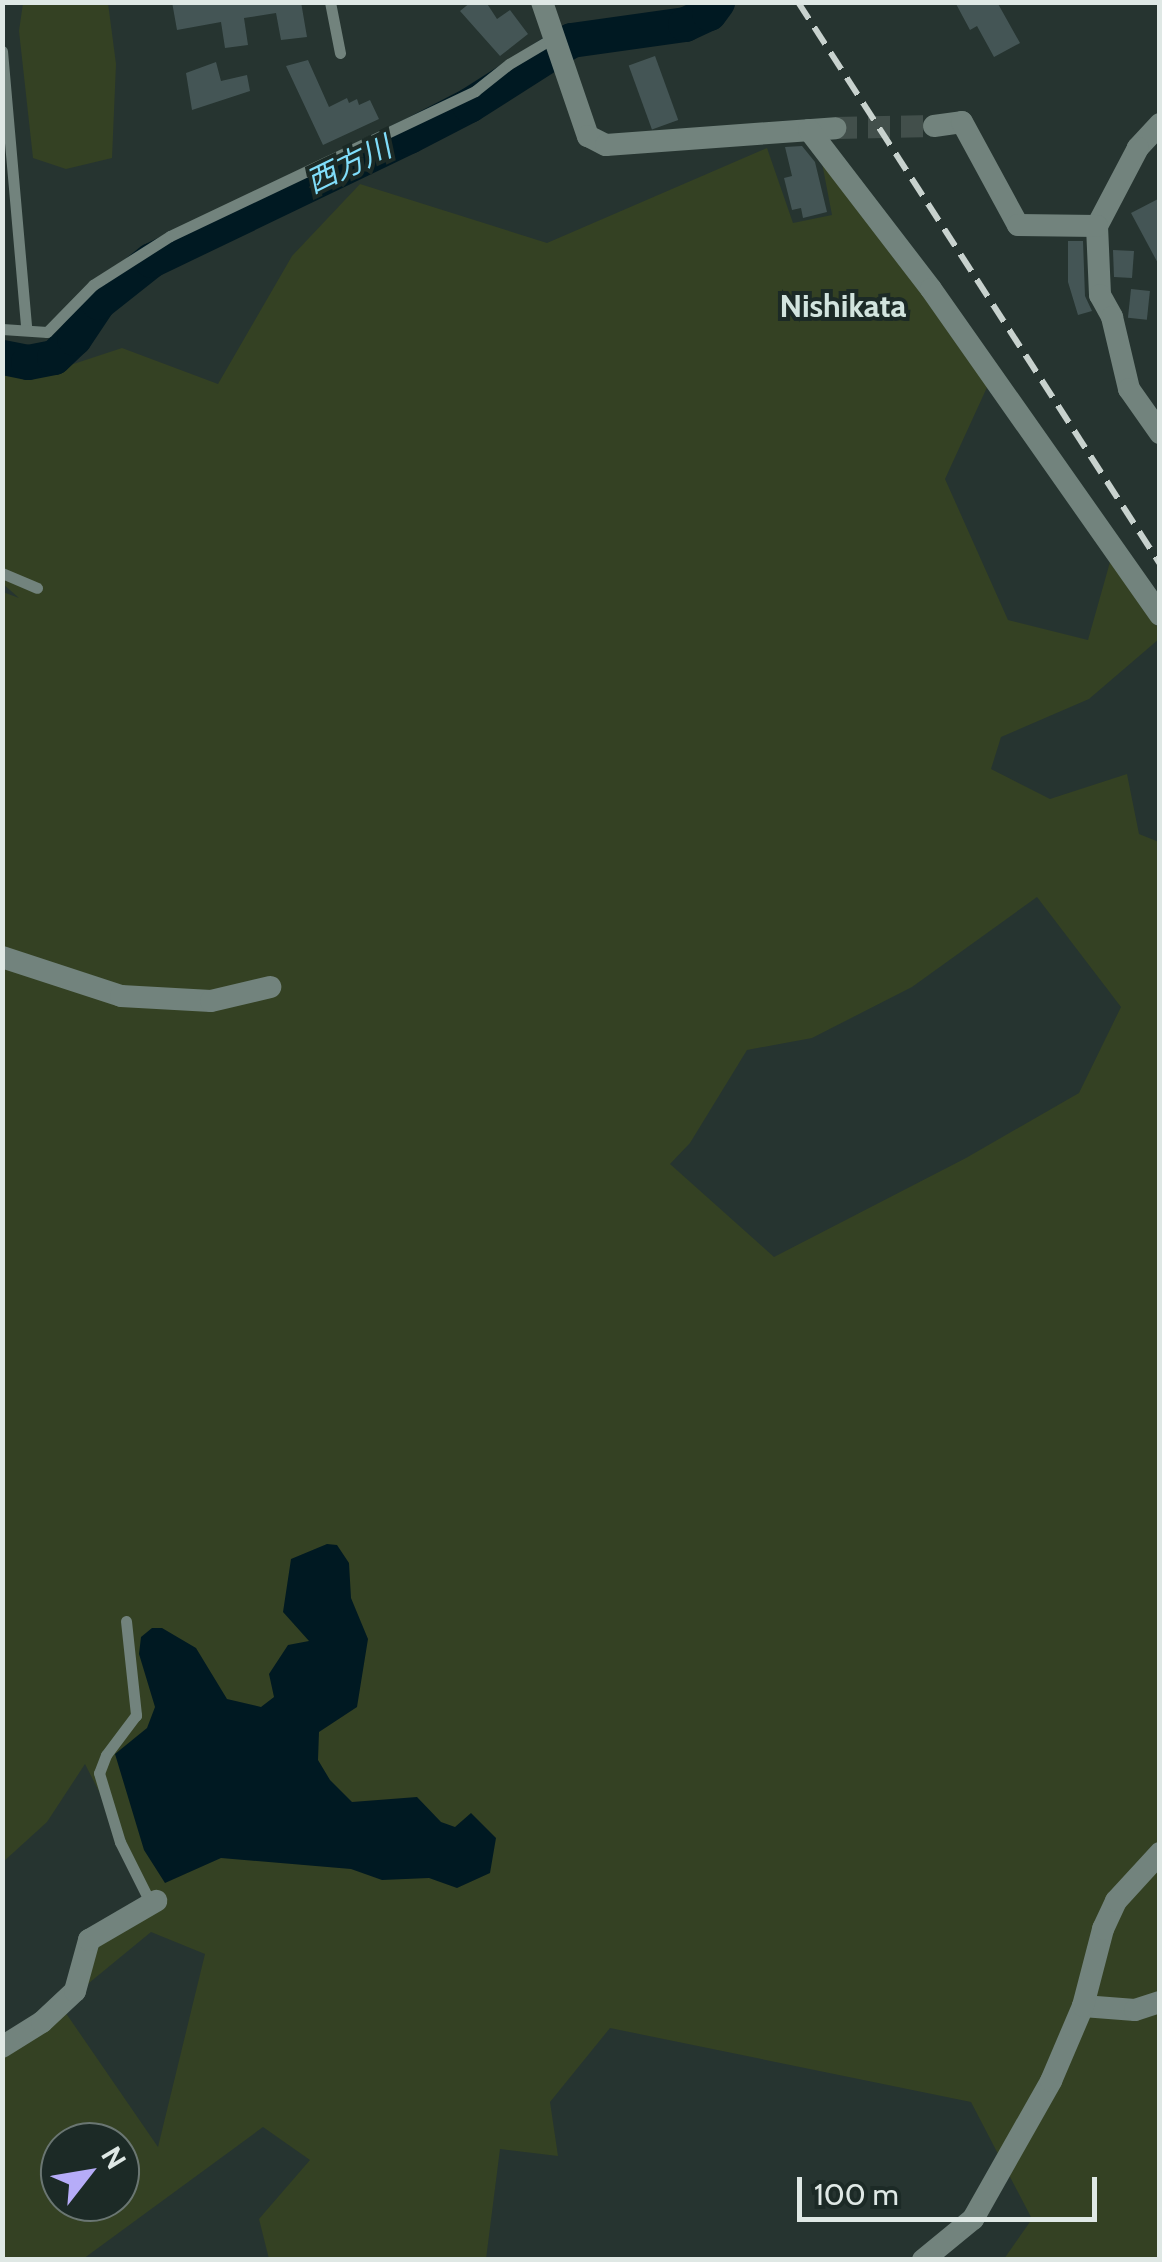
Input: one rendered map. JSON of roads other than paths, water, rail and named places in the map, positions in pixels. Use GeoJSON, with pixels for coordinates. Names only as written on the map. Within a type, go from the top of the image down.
{"type":"FeatureCollection","features":[{"type":"Feature","properties":{"kind":"street"},"geometry":{"type":"LineString","coordinates":[[542,2],[588,136],[606,145],[835,128]]}},
{"type":"Feature","properties":{"kind":"street"},"geometry":{"type":"LineString","coordinates":[[934,126],[962,122],[1018,225],[1098,226]]}},
{"type":"Feature","properties":{"kind":"street"},"geometry":{"type":"LineString","coordinates":[[1160,124],[1138,148],[1098,226],[1100,295],[1112,317],[1128,389],[1160,433]]}},
{"type":"Feature","properties":{"kind":"street"},"geometry":{"type":"LineString","coordinates":[[808,130],[931,290],[1160,615]]}},
{"type":"Feature","properties":{"kind":"street"},"geometry":{"type":"LineString","coordinates":[[2,957],[121,996],[211,1001],[270,987]]}},
{"type":"Feature","properties":{"kind":"street"},"geometry":{"type":"LineString","coordinates":[[922,2260],[973,2219],[1051,2082],[1083,2006],[1102,1928],[1116,1900],[1160,1853]]}},
{"type":"Feature","properties":{"kind":"street"},"geometry":{"type":"LineString","coordinates":[[2,2047],[42,2022],[75,1990],[89,1940],[153,1902]]}},
{"type":"Feature","properties":{"kind":"street"},"geometry":{"type":"LineString","coordinates":[[1083,2006],[1135,2010],[1160,2002]]}},
{"type":"Feature","properties":{"kind":"lane"},"geometry":{"type":"LineString","coordinates":[[330,2],[340,52]]}},
{"type":"Feature","properties":{"kind":"lane"},"geometry":{"type":"LineString","coordinates":[[2,329],[47,332],[93,285],[170,236],[474,91],[509,64],[554,38]]}},
{"type":"Feature","properties":{"kind":"lane"},"geometry":{"type":"LineString","coordinates":[[2,50],[7,153],[26,328]]}},
{"type":"Feature","properties":{"kind":"lane"},"geometry":{"type":"LineString","coordinates":[[2,573],[36,588]]}},
{"type":"Feature","properties":{"kind":"lane"},"geometry":{"type":"LineString","coordinates":[[126,1621],[136,1715],[106,1755],[99,1773],[120,1842],[153,1902]]}},
{"type":"Feature","properties":{"kind":"water"},"geometry":{"type":"Polygon","coordinates":[[[327,1544],[337,1545],[349,1563],[351,1598],[368,1639],[357,1707],[319,1732],[318,1760],[330,1780],[352,1802],[417,1797],[441,1822],[455,1827],[471,1813],[496,1838],[490,1873],[457,1888],[429,1878],[382,1880],[351,1869],[221,1858],[165,1883],[144,1850],[115,1754],[147,1728],[155,1707],[139,1654],[141,1637],[152,1628],[162,1628],[196,1648],[227,1699],[261,1707],[274,1697],[269,1674],[288,1645],[309,1641],[283,1612],[291,1559],[327,1544]]]}},
{"type":"Feature","properties":{"kind":"waterway","name":"西方川"},"geometry":{"type":"LineString","coordinates":[[2,357],[28,362],[54,357],[74,338],[98,302],[151,260],[469,105],[571,40],[685,24],[709,13],[717,2]]}},
{"type":"Feature","properties":{"kind":"tunnel"},"geometry":{"type":"LineString","coordinates":[[835,128],[934,126]]}},
{"type":"Feature","properties":{"kind":"railway"},"geometry":{"type":"LineString","coordinates":[[798,2],[1160,564]]}},
{"type":"Feature","properties":{"kind":"district","name":"Nishikata"},"geometry":{"type":"Point","coordinates":[843,306]}}]}
